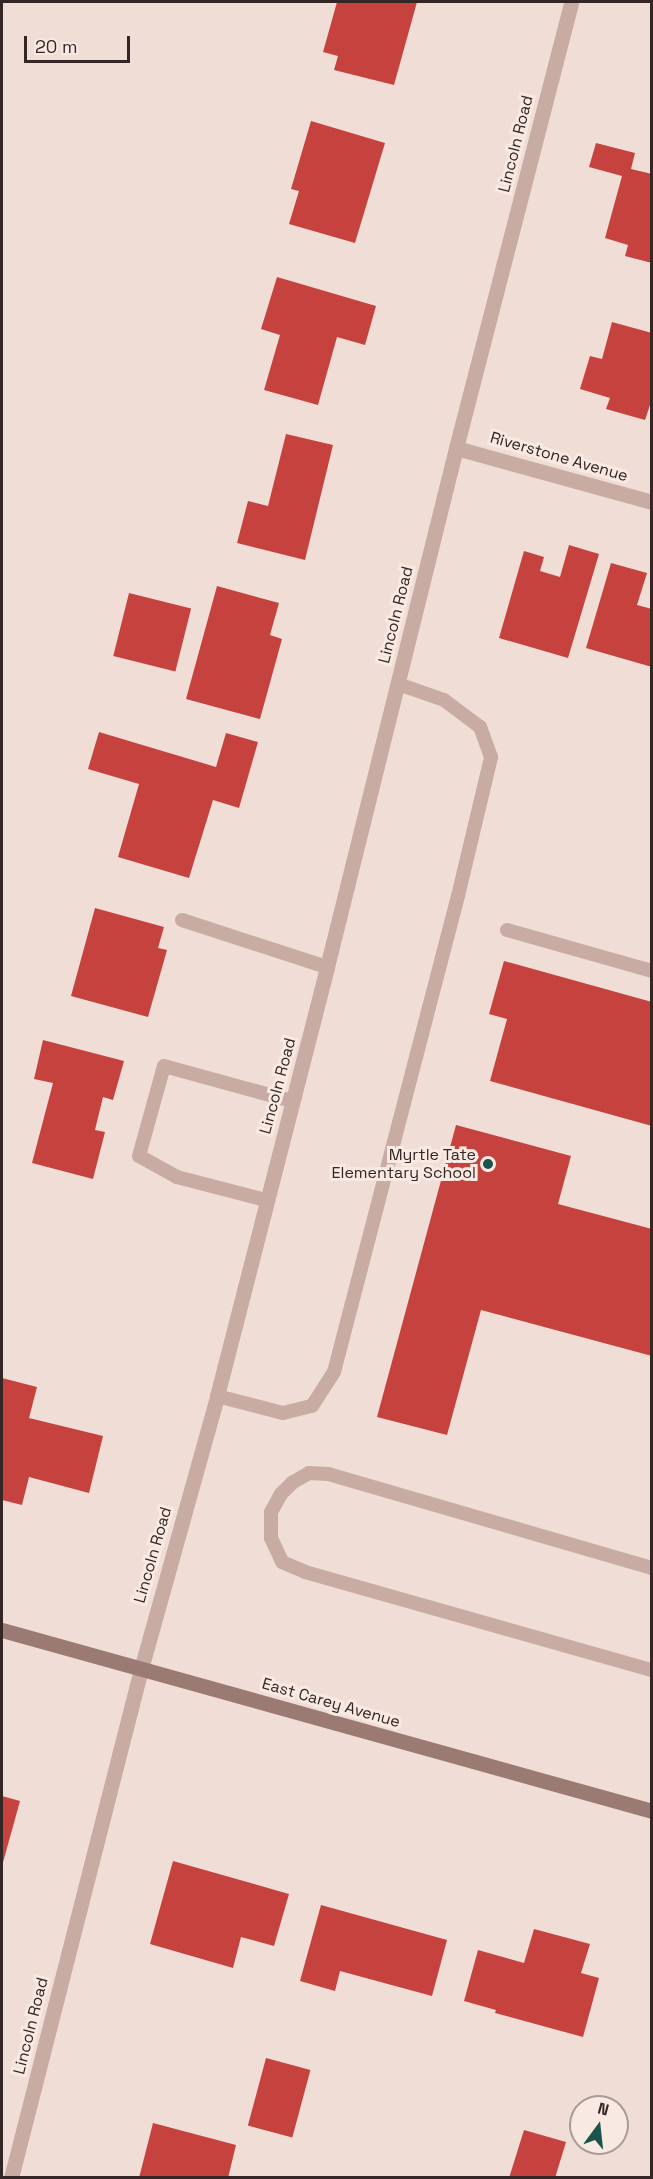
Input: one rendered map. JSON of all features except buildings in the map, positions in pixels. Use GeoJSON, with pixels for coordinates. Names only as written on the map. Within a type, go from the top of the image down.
{"type":"FeatureCollection","features":[{"type":"Feature","properties":{"kind":"main road","name":"East Carey Avenue"},"geometry":{"type":"LineString","coordinates":[[2,1630],[651,1811]]}},
{"type":"Feature","properties":{"kind":"street","name":"Lincoln Road"},"geometry":{"type":"LineString","coordinates":[[12,2178],[141,1669],[217,1396],[571,2]]}},
{"type":"Feature","properties":{"kind":"street","name":"Riverstone Avenue"},"geometry":{"type":"LineString","coordinates":[[456,448],[651,502]]}},
{"type":"Feature","properties":{"kind":"lane"},"geometry":{"type":"LineString","coordinates":[[217,1396],[283,1413],[312,1406],[334,1372],[455,908],[491,757],[480,727],[444,700],[398,684]]}},
{"type":"Feature","properties":{"kind":"lane"},"geometry":{"type":"LineString","coordinates":[[182,920],[327,967]]}},
{"type":"Feature","properties":{"kind":"lane"},"geometry":{"type":"LineString","coordinates":[[507,930],[651,971]]}},
{"type":"Feature","properties":{"kind":"lane"},"geometry":{"type":"LineString","coordinates":[[266,1200],[177,1177],[139,1156],[164,1066],[292,1101]]}},
{"type":"Feature","properties":{"kind":"lane"},"geometry":{"type":"LineString","coordinates":[[651,1568],[328,1474],[309,1473],[292,1483],[281,1494],[271,1512],[271,1538],[282,1562],[305,1572],[651,1670]]}},
{"type":"Feature","properties":{"kind":"place","name":"Myrtle Tate Elementary School"},"geometry":{"type":"Point","coordinates":[488,1164]}}]}
